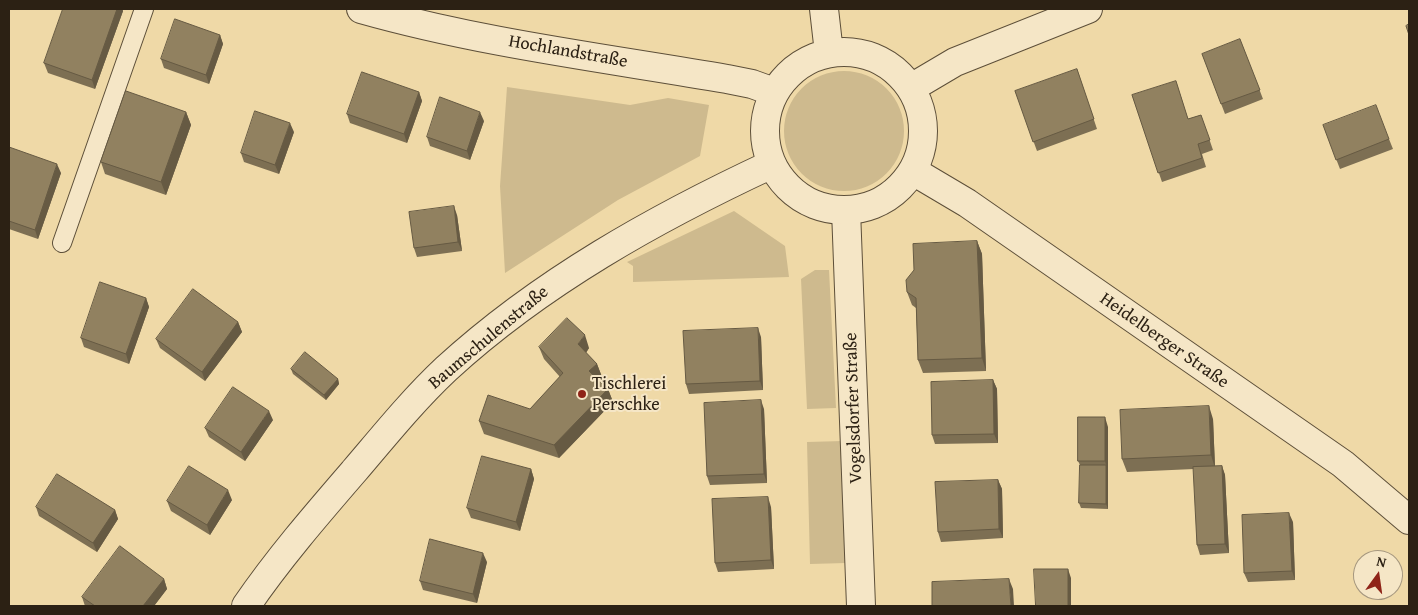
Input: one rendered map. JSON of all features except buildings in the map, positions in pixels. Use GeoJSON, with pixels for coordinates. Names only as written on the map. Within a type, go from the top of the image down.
{"type":"FeatureCollection","features":[{"type":"Feature","properties":{"kind":"street","name":"Hochlandstraße"},"geometry":{"type":"LineString","coordinates":[[361,9],[408,22],[536,48],[727,79],[752,84],[774,92]]}},
{"type":"Feature","properties":{"kind":"street"},"geometry":{"type":"LineString","coordinates":[[824,9],[829,53]]}},
{"type":"Feature","properties":{"kind":"street"},"geometry":{"type":"LineString","coordinates":[[911,88],[955,62],[1088,9]]}},
{"type":"Feature","properties":{"kind":"street"},"geometry":{"type":"LineString","coordinates":[[853,52],[876,58],[896,70],[911,88],[920,107],[924,129],[921,151],[913,171],[901,187],[885,199],[866,207],[846,210],[823,208],[802,199],[785,184],[772,164],[765,140],[766,116],[774,92],[789,74],[807,60],[829,53],[853,52]]}},
{"type":"Feature","properties":{"kind":"street","name":"Baumschulenstraße"},"geometry":{"type":"LineString","coordinates":[[246,606],[309,524],[386,433],[446,370],[559,281],[607,250],[723,187],[772,164]]}},
{"type":"Feature","properties":{"kind":"street","name":"Heidelberger Straße"},"geometry":{"type":"LineString","coordinates":[[913,171],[967,203],[1343,464],[1409,520]]}},
{"type":"Feature","properties":{"kind":"street","name":"Vogelsdorfer Straße"},"geometry":{"type":"LineString","coordinates":[[846,210],[861,606]]}},
{"type":"Feature","properties":{"kind":"lane"},"geometry":{"type":"LineString","coordinates":[[62,243],[144,9]]}},
{"type":"Feature","properties":{"kind":"shaded area"},"geometry":{"type":"Polygon","coordinates":[[[844,71],[856,72],[867,76],[877,81],[886,89],[894,98],[899,108],[903,119],[903,143],[899,154],[894,164],[886,173],[877,181],[867,186],[856,190],[844,191],[832,190],[821,186],[811,181],[802,173],[794,164],[789,154],[785,143],[784,131],[785,119],[789,108],[794,98],[802,89],[811,81],[821,76],[832,72],[844,71]]]}},
{"type":"Feature","properties":{"kind":"shaded area"},"geometry":{"type":"Polygon","coordinates":[[[507,87],[630,105],[668,98],[709,105],[700,156],[618,200],[505,273],[500,186],[507,87]]]}},
{"type":"Feature","properties":{"kind":"shaded area"},"geometry":{"type":"Polygon","coordinates":[[[734,211],[785,246],[789,277],[633,282],[633,266],[627,262],[734,211]]]}},
{"type":"Feature","properties":{"kind":"shaded area"},"geometry":{"type":"Polygon","coordinates":[[[815,270],[829,270],[836,408],[807,409],[801,279],[815,270]]]}},
{"type":"Feature","properties":{"kind":"shaded area"},"geometry":{"type":"Polygon","coordinates":[[[843,441],[846,563],[810,564],[807,442],[843,441]]]}},
{"type":"Feature","properties":{"kind":"place","name":"Tischlerei Perschke"},"geometry":{"type":"Point","coordinates":[582,394]}}]}
